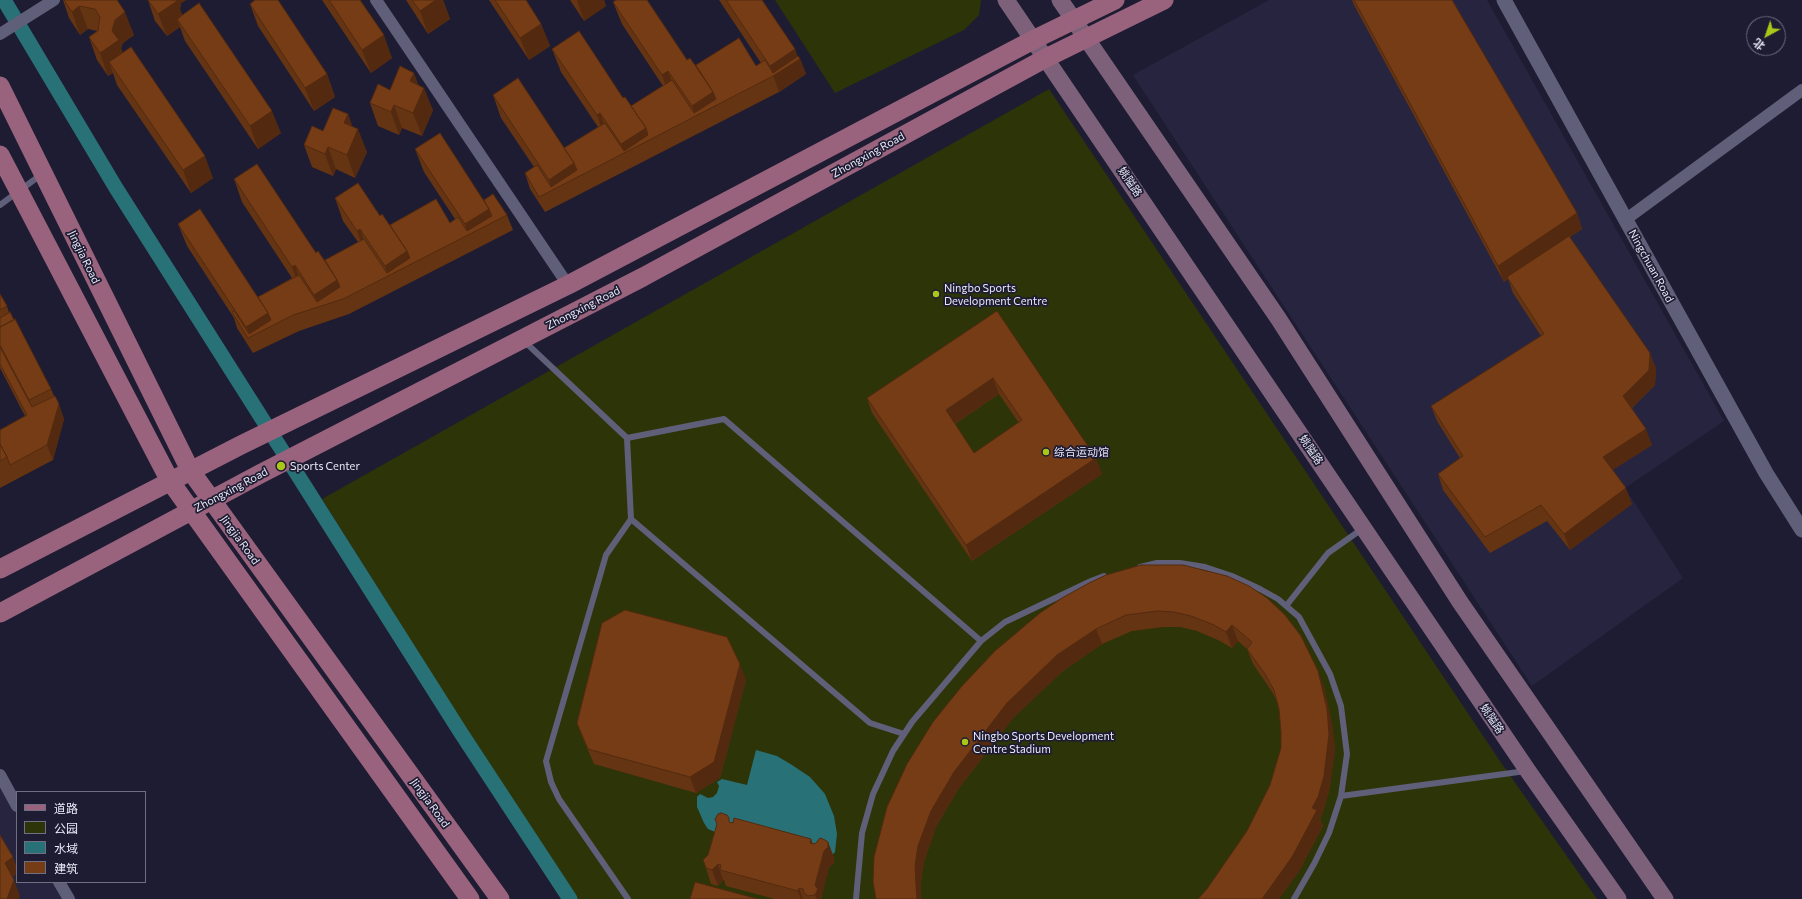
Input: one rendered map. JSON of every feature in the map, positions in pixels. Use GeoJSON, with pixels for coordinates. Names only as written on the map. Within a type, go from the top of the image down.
{"type":"FeatureCollection","features":[{"type":"Feature","properties":{"kind":"main road","name":"姚隘路"},"geometry":{"type":"LineString","coordinates":[[1006,0],[1528,771],[1618,899]]}},
{"type":"Feature","properties":{"kind":"main road"},"geometry":{"type":"LineString","coordinates":[[1060,0],[1278,318],[1460,602],[1664,899]]}},
{"type":"Feature","properties":{"kind":"main road"},"geometry":{"type":"LineString","coordinates":[[0,569],[241,444],[568,285],[1033,40],[1115,0]]}},
{"type":"Feature","properties":{"kind":"main road","name":"Zhongxing Road"},"geometry":{"type":"LineString","coordinates":[[0,613],[260,474],[643,277],[1046,58],[1164,0]]}},
{"type":"Feature","properties":{"kind":"main road","name":"Jingjia Road"},"geometry":{"type":"LineString","coordinates":[[0,86],[190,470],[500,899]]}},
{"type":"Feature","properties":{"kind":"main road","name":"Jingjia Road"},"geometry":{"type":"LineString","coordinates":[[0,155],[170,481],[193,510],[470,899]]}},
{"type":"Feature","properties":{"kind":"street"},"geometry":{"type":"LineString","coordinates":[[0,34],[54,0]]}},
{"type":"Feature","properties":{"kind":"street"},"geometry":{"type":"LineString","coordinates":[[376,0],[568,285]]}},
{"type":"Feature","properties":{"kind":"street","name":"Ningchuan Road"},"geometry":{"type":"LineString","coordinates":[[1504,0],[1766,472],[1802,529]]}},
{"type":"Feature","properties":{"kind":"street"},"geometry":{"type":"LineString","coordinates":[[1625,220],[1802,90]]}},
{"type":"Feature","properties":{"kind":"street"},"geometry":{"type":"LineString","coordinates":[[0,775],[16,804]]}},
{"type":"Feature","properties":{"kind":"street"},"geometry":{"type":"LineString","coordinates":[[60,883],[69,899]]}},
{"type":"Feature","properties":{"kind":"lane"},"geometry":{"type":"LineString","coordinates":[[0,205],[43,173]]}},
{"type":"Feature","properties":{"kind":"lane"},"geometry":{"type":"LineString","coordinates":[[523,339],[627,438],[631,519],[606,555],[546,761],[551,782],[559,800],[628,899]]}},
{"type":"Feature","properties":{"kind":"lane"},"geometry":{"type":"LineString","coordinates":[[627,438],[724,419],[981,641]]}},
{"type":"Feature","properties":{"kind":"lane"},"geometry":{"type":"LineString","coordinates":[[631,519],[870,723],[904,734]]}},
{"type":"Feature","properties":{"kind":"lane"},"geometry":{"type":"LineString","coordinates":[[1286,606],[1328,553],[1363,528]]}},
{"type":"Feature","properties":{"kind":"lane"},"geometry":{"type":"LineString","coordinates":[[1130,569],[1157,563],[1180,563],[1205,566],[1260,589],[1286,606],[1299,617],[1330,674],[1341,706],[1347,754],[1341,796],[1329,833],[1314,864],[1294,899]]}},
{"type":"Feature","properties":{"kind":"lane"},"geometry":{"type":"LineString","coordinates":[[856,899],[862,833],[873,794],[893,751],[904,734],[981,641],[1005,622],[1091,581],[1111,574]]}},
{"type":"Feature","properties":{"kind":"lane"},"geometry":{"type":"LineString","coordinates":[[1341,796],[1528,771]]}},
{"type":"Feature","properties":{"kind":"shaded area"},"geometry":{"type":"Polygon","coordinates":[[[1269,0],[1487,0],[1724,421],[1625,488],[1683,578],[1532,686],[1133,75],[1269,0]]]}},
{"type":"Feature","properties":{"kind":"shaded area"},"geometry":{"type":"Polygon","coordinates":[[[0,783],[16,811],[16,883],[56,883],[65,899],[0,899],[0,783]]]}},
{"type":"Feature","properties":{"kind":"green space"},"geometry":{"type":"Polygon","coordinates":[[[775,0],[981,0],[979,15],[964,30],[835,93],[775,0]]]}},
{"type":"Feature","properties":{"kind":"green space","name":"Ningbo Sports Development Centre"},"geometry":{"type":"Polygon","coordinates":[[[1049,89],[1502,764],[1597,899],[573,899],[322,499],[1049,89]]]}},
{"type":"Feature","properties":{"kind":"water"},"geometry":{"type":"Polygon","coordinates":[[[756,750],[777,756],[792,765],[810,777],[825,794],[834,816],[837,834],[835,852],[833,854],[826,853],[822,855],[715,832],[708,829],[697,807],[697,797],[700,794],[708,798],[713,797],[717,793],[719,786],[717,782],[722,779],[747,785],[756,750]]]}},
{"type":"Feature","properties":{"kind":"building"},"geometry":{"type":"Polygon","coordinates":[[[64,0],[117,0],[125,12],[115,20],[112,31],[119,40],[100,53],[89,37],[98,31],[100,17],[95,9],[79,6],[72,12],[64,0]]]}},
{"type":"Feature","properties":{"kind":"building"},"geometry":{"type":"Polygon","coordinates":[[[148,0],[176,0],[177,1],[158,14],[148,0]]]}},
{"type":"Feature","properties":{"kind":"building"},"geometry":{"type":"Polygon","coordinates":[[[255,0],[278,0],[327,74],[305,88],[250,4],[255,0]]]}},
{"type":"Feature","properties":{"kind":"building"},"geometry":{"type":"Polygon","coordinates":[[[329,0],[360,0],[384,35],[362,50],[329,0]]]}},
{"type":"Feature","properties":{"kind":"building"},"geometry":{"type":"Polygon","coordinates":[[[412,0],[436,0],[420,11],[412,0]]]}},
{"type":"Feature","properties":{"kind":"building"},"geometry":{"type":"Polygon","coordinates":[[[495,0],[526,0],[541,24],[520,38],[495,0]]]}},
{"type":"Feature","properties":{"kind":"building"},"geometry":{"type":"Polygon","coordinates":[[[616,0],[647,0],[687,60],[690,58],[713,92],[692,106],[668,71],[662,75],[613,2],[616,0]]]}},
{"type":"Feature","properties":{"kind":"building"},"geometry":{"type":"Polygon","coordinates":[[[726,0],[762,0],[795,49],[770,66],[726,0]]]}},
{"type":"Feature","properties":{"kind":"building"},"geometry":{"type":"Polygon","coordinates":[[[1354,0],[1452,0],[1577,213],[1498,266],[1354,0]]]}},
{"type":"Feature","properties":{"kind":"building"},"geometry":{"type":"Polygon","coordinates":[[[199,3],[272,111],[250,126],[177,19],[199,3]]]}},
{"type":"Feature","properties":{"kind":"building"},"geometry":{"type":"Polygon","coordinates":[[[579,31],[623,98],[625,97],[646,128],[621,144],[600,113],[597,115],[552,49],[579,31]]]}},
{"type":"Feature","properties":{"kind":"building"},"geometry":{"type":"Polygon","coordinates":[[[739,38],[756,66],[765,60],[773,73],[798,56],[800,59],[773,76],[539,197],[525,173],[537,165],[551,187],[577,170],[564,148],[605,123],[624,151],[648,135],[646,128],[631,106],[672,80],[694,113],[716,99],[696,65],[739,38]]]}},
{"type":"Feature","properties":{"kind":"building"},"geometry":{"type":"Polygon","coordinates":[[[131,47],[205,156],[183,170],[109,62],[131,47]]]}},
{"type":"Feature","properties":{"kind":"building"},"geometry":{"type":"Polygon","coordinates":[[[400,66],[414,73],[410,81],[424,88],[413,113],[394,105],[391,112],[370,103],[378,84],[390,90],[400,66]]]}},
{"type":"Feature","properties":{"kind":"building"},"geometry":{"type":"Polygon","coordinates":[[[518,78],[574,163],[549,180],[493,95],[518,78]]]}},
{"type":"Feature","properties":{"kind":"building"},"geometry":{"type":"Polygon","coordinates":[[[333,108],[348,114],[344,123],[358,129],[347,155],[328,147],[325,154],[304,145],[312,126],[323,131],[333,108]]]}},
{"type":"Feature","properties":{"kind":"building"},"geometry":{"type":"Polygon","coordinates":[[[440,133],[489,209],[465,224],[415,149],[440,133]]]}},
{"type":"Feature","properties":{"kind":"building"},"geometry":{"type":"Polygon","coordinates":[[[257,164],[316,253],[318,251],[337,280],[314,295],[295,265],[292,267],[234,179],[257,164]]]}},
{"type":"Feature","properties":{"kind":"building"},"geometry":{"type":"Polygon","coordinates":[[[358,183],[380,216],[382,214],[407,251],[385,266],[360,229],[357,231],[335,198],[358,183]]]}},
{"type":"Feature","properties":{"kind":"building"},"geometry":{"type":"Polygon","coordinates":[[[493,194],[507,215],[343,299],[293,315],[248,338],[232,312],[234,311],[249,334],[271,320],[258,297],[299,275],[317,302],[340,287],[325,260],[364,239],[387,273],[410,258],[390,225],[436,199],[450,223],[458,217],[467,231],[492,216],[484,200],[493,194]]]}},
{"type":"Feature","properties":{"kind":"building"},"geometry":{"type":"Polygon","coordinates":[[[200,209],[268,313],[246,327],[178,224],[200,209]]]}},
{"type":"Feature","properties":{"kind":"building"},"geometry":{"type":"Polygon","coordinates":[[[1569,236],[1650,353],[1649,370],[1623,396],[1646,429],[1603,457],[1626,488],[1564,534],[1541,505],[1485,537],[1438,474],[1463,456],[1431,406],[1544,334],[1507,277],[1569,236]]]}},
{"type":"Feature","properties":{"kind":"building"},"geometry":{"type":"Polygon","coordinates":[[[0,294],[7,306],[0,310],[0,294]]]}},
{"type":"Feature","properties":{"kind":"building","name":"综合运动馆"},"geometry":{"type":"Polygon","coordinates":[[[997,311],[1096,458],[966,545],[867,398],[997,311]],[[993,378],[946,410],[974,453],[1022,420],[993,378]]]}},
{"type":"Feature","properties":{"kind":"building"},"geometry":{"type":"Polygon","coordinates":[[[10,312],[14,320],[0,327],[0,318],[10,312]]]}},
{"type":"Feature","properties":{"kind":"building"},"geometry":{"type":"Polygon","coordinates":[[[15,319],[51,389],[29,400],[0,345],[0,327],[15,319]]]}},
{"type":"Feature","properties":{"kind":"building"},"geometry":{"type":"Polygon","coordinates":[[[0,347],[32,407],[55,396],[59,404],[47,445],[10,465],[0,444],[0,430],[27,415],[0,364],[0,347]]]}},
{"type":"Feature","properties":{"kind":"building"},"geometry":{"type":"Polygon","coordinates":[[[0,444],[7,457],[0,461],[0,444]]]}},
{"type":"Feature","properties":{"kind":"building","name":"Ningbo Sports Development Centre Stadium"},"geometry":{"type":"Polygon","coordinates":[[[1141,565],[1183,565],[1227,576],[1249,586],[1267,598],[1285,615],[1301,636],[1318,671],[1327,709],[1329,734],[1324,776],[1318,797],[1312,808],[1317,810],[1292,857],[1262,899],[1198,899],[1207,889],[1247,831],[1270,785],[1281,748],[1279,709],[1274,690],[1265,674],[1247,649],[1252,642],[1232,625],[1226,632],[1214,625],[1191,616],[1174,612],[1157,611],[1126,615],[1096,629],[1057,655],[1007,703],[954,772],[931,811],[918,846],[915,866],[917,899],[876,899],[873,882],[874,857],[887,807],[907,764],[933,722],[962,686],[995,651],[1040,613],[1062,598],[1089,583],[1106,575],[1141,565]]]}},
{"type":"Feature","properties":{"kind":"building"},"geometry":{"type":"Polygon","coordinates":[[[625,610],[727,637],[740,664],[714,762],[690,777],[588,749],[577,723],[602,623],[625,610]]]}},
{"type":"Feature","properties":{"kind":"building"},"geometry":{"type":"Polygon","coordinates":[[[721,813],[727,815],[729,822],[733,823],[734,818],[811,839],[810,843],[815,844],[820,838],[828,842],[828,847],[824,851],[815,885],[818,889],[815,895],[808,896],[804,893],[803,889],[799,888],[798,891],[720,870],[721,865],[718,864],[712,870],[706,868],[703,860],[708,855],[717,824],[715,819],[718,814],[721,813]]]}},
{"type":"Feature","properties":{"kind":"building"},"geometry":{"type":"Polygon","coordinates":[[[0,835],[13,857],[5,863],[14,880],[7,899],[0,899],[0,835]]]}},
{"type":"Feature","properties":{"kind":"building"},"geometry":{"type":"Polygon","coordinates":[[[695,882],[758,899],[690,899],[695,882]]]}},
{"type":"Feature","properties":{"kind":"waterway"},"geometry":{"type":"LineString","coordinates":[[4,0],[116,188],[461,733],[570,899]]}},
{"type":"Feature","properties":{"kind":"place","name":"Ningbo Sports Development Centre"},"geometry":{"type":"Point","coordinates":[936,294]}},
{"type":"Feature","properties":{"kind":"place","name":"综合运动馆"},"geometry":{"type":"Point","coordinates":[1046,452]}},
{"type":"Feature","properties":{"kind":"place","name":"Sports Center"},"geometry":{"type":"Point","coordinates":[281,466]}},
{"type":"Feature","properties":{"kind":"place","name":"Ningbo Sports Development Centre Stadium"},"geometry":{"type":"Point","coordinates":[965,742]}}]}
